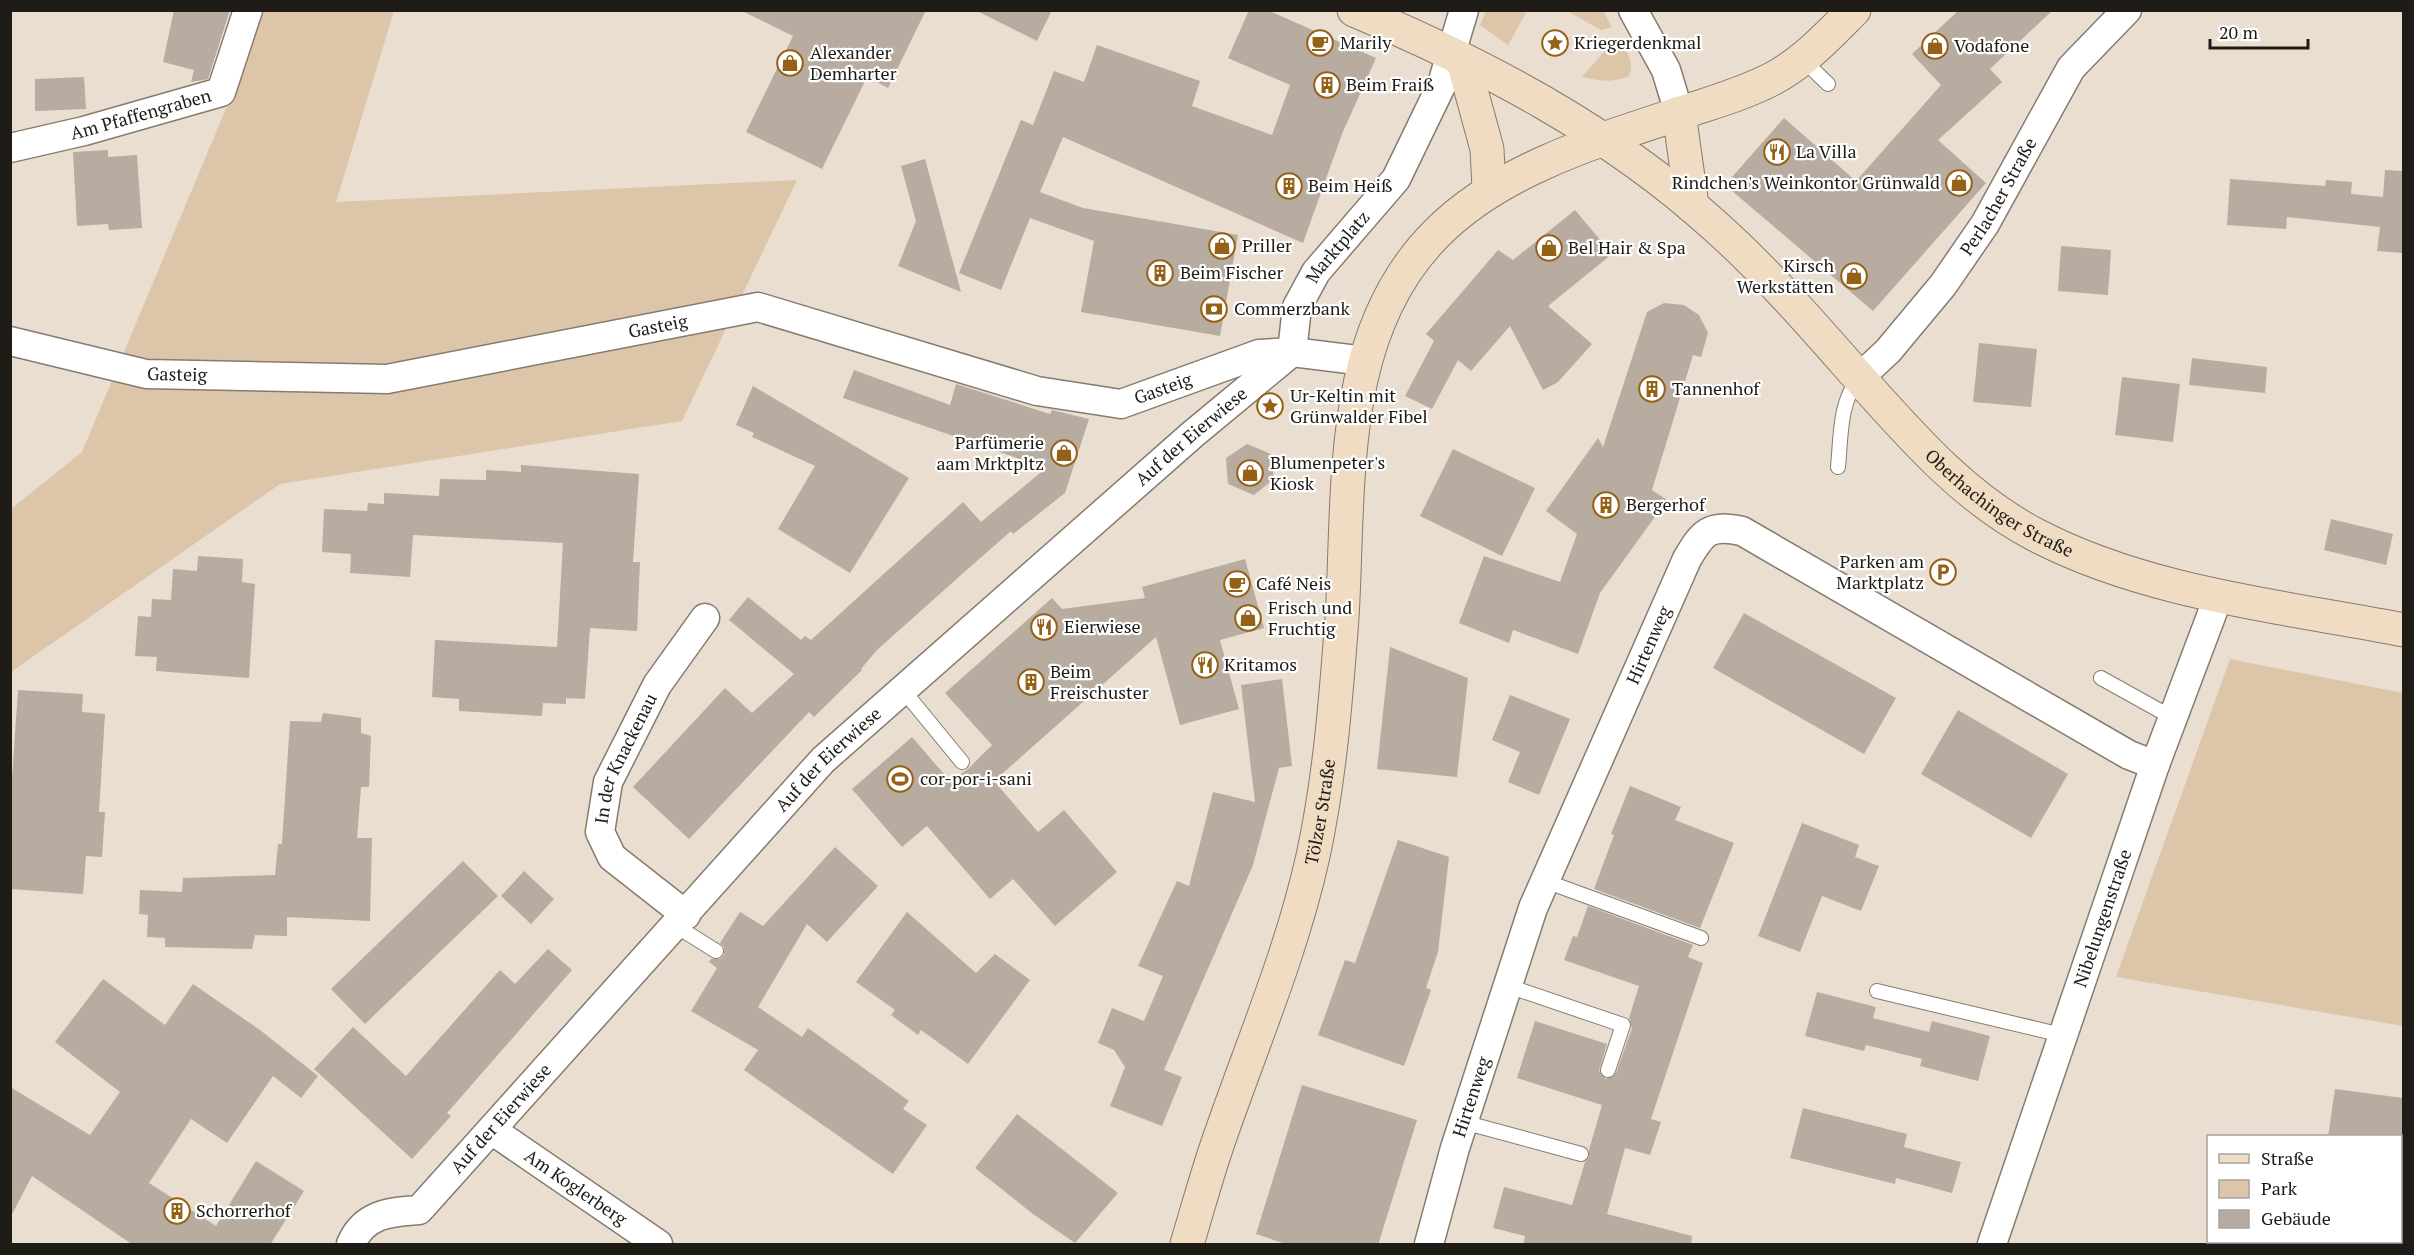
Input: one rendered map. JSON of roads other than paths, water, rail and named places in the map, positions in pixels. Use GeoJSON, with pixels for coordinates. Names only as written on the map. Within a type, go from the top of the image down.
{"type":"FeatureCollection","features":[{"type":"Feature","properties":{"kind":"main road"},"geometry":{"type":"LineString","coordinates":[[1354,10],[1457,57],[1562,112],[1606,139],[1692,206]]}},
{"type":"Feature","properties":{"kind":"main road"},"geometry":{"type":"LineString","coordinates":[[1365,361],[1380,316],[1411,264],[1433,236],[1461,209],[1490,189],[1606,139],[1742,93],[1776,77],[1802,59],[1854,10]]}},
{"type":"Feature","properties":{"kind":"main road"},"geometry":{"type":"LineString","coordinates":[[1457,57],[1487,149],[1490,189]]}},
{"type":"Feature","properties":{"kind":"main road"},"geometry":{"type":"LineString","coordinates":[[1679,113],[1692,206]]}},
{"type":"Feature","properties":{"kind":"main road","name":"Oberhachinger Straße"},"geometry":{"type":"LineString","coordinates":[[1692,206],[1715,225],[1776,288],[1917,445],[1993,509],[2033,534],[2072,552],[2134,575],[2219,595],[2403,630]]}},
{"type":"Feature","properties":{"kind":"main road","name":"Tölzer Straße"},"geometry":{"type":"LineString","coordinates":[[1187,1245],[1220,1138],[1280,971],[1312,856],[1329,753],[1341,622],[1350,470],[1357,398],[1365,361]]}},
{"type":"Feature","properties":{"kind":"street","name":"Am Pfaffengraben"},"geometry":{"type":"LineString","coordinates":[[10,148],[84,131],[221,92],[248,10]]}},
{"type":"Feature","properties":{"kind":"street","name":"Marktplatz"},"geometry":{"type":"LineString","coordinates":[[1292,352],[1297,307],[1317,272],[1396,179],[1457,57],[1464,10]]}},
{"type":"Feature","properties":{"kind":"street"},"geometry":{"type":"LineString","coordinates":[[1633,10],[1666,70],[1679,113]]}},
{"type":"Feature","properties":{"kind":"street","name":"Perlacher Straße"},"geometry":{"type":"LineString","coordinates":[[1859,378],[1888,351],[1943,285],[1985,224],[2071,68],[2127,10]]}},
{"type":"Feature","properties":{"kind":"street","name":"Gasteig"},"geometry":{"type":"LineString","coordinates":[[10,341],[146,374],[387,379],[758,307],[1037,391],[1121,404],[1259,354],[1292,352]]}},
{"type":"Feature","properties":{"kind":"street"},"geometry":{"type":"LineString","coordinates":[[1292,352],[1365,361]]}},
{"type":"Feature","properties":{"kind":"street","name":"Auf der Eierwiese"},"geometry":{"type":"LineString","coordinates":[[351,1245],[358,1229],[388,1212],[419,1210],[493,1131],[824,760],[1193,434],[1292,352]]}},
{"type":"Feature","properties":{"kind":"street","name":"Hirtenweg"},"geometry":{"type":"LineString","coordinates":[[1429,1245],[1463,1122],[1533,908],[1687,559],[1700,536],[1722,526],[1742,531],[2129,755],[2156,765]]}},
{"type":"Feature","properties":{"kind":"street","name":"Nibelungenstraße"},"geometry":{"type":"LineString","coordinates":[[1992,1245],[2156,765],[2219,595]]}},
{"type":"Feature","properties":{"kind":"street","name":"In der Knackenau"},"geometry":{"type":"LineString","coordinates":[[681,920],[612,857],[600,832],[608,782],[657,685],[705,618]]}},
{"type":"Feature","properties":{"kind":"street","name":"Am Koglerberg"},"geometry":{"type":"LineString","coordinates":[[493,1131],[658,1245]]}},
{"type":"Feature","properties":{"kind":"lane"},"geometry":{"type":"LineString","coordinates":[[1802,59],[1828,84]]}},
{"type":"Feature","properties":{"kind":"lane"},"geometry":{"type":"LineString","coordinates":[[1838,467],[1844,408],[1850,389],[1859,378]]}},
{"type":"Feature","properties":{"kind":"lane"},"geometry":{"type":"LineString","coordinates":[[2101,678],[2173,718]]}},
{"type":"Feature","properties":{"kind":"lane"},"geometry":{"type":"LineString","coordinates":[[903,690],[962,762]]}},
{"type":"Feature","properties":{"kind":"lane"},"geometry":{"type":"LineString","coordinates":[[1545,881],[1701,938]]}},
{"type":"Feature","properties":{"kind":"lane"},"geometry":{"type":"LineString","coordinates":[[681,920],[716,951]]}},
{"type":"Feature","properties":{"kind":"lane"},"geometry":{"type":"LineString","coordinates":[[1508,986],[1623,1025],[1608,1070]]}},
{"type":"Feature","properties":{"kind":"lane"},"geometry":{"type":"LineString","coordinates":[[1877,991],[2062,1035]]}},
{"type":"Feature","properties":{"kind":"lane"},"geometry":{"type":"LineString","coordinates":[[1463,1122],[1581,1154]]}},
{"type":"Feature","properties":{"kind":"place","name":"Marily"},"geometry":{"type":"Point","coordinates":[1320,43]}},
{"type":"Feature","properties":{"kind":"place","name":"Kriegerdenkmal"},"geometry":{"type":"Point","coordinates":[1555,43]}},
{"type":"Feature","properties":{"kind":"place","name":"Vodafone"},"geometry":{"type":"Point","coordinates":[1935,46]}},
{"type":"Feature","properties":{"kind":"place","name":"Alexander Demharter"},"geometry":{"type":"Point","coordinates":[790,63]}},
{"type":"Feature","properties":{"kind":"place","name":"Beim Fraiß"},"geometry":{"type":"Point","coordinates":[1327,85]}},
{"type":"Feature","properties":{"kind":"place","name":"La Villa"},"geometry":{"type":"Point","coordinates":[1777,152]}},
{"type":"Feature","properties":{"kind":"place","name":"Rindchen's Weinkontor Grünwald"},"geometry":{"type":"Point","coordinates":[1959,183]}},
{"type":"Feature","properties":{"kind":"place","name":"Beim Heiß"},"geometry":{"type":"Point","coordinates":[1289,186]}},
{"type":"Feature","properties":{"kind":"place","name":"Priller"},"geometry":{"type":"Point","coordinates":[1222,246]}},
{"type":"Feature","properties":{"kind":"place","name":"Bel Hair & Spa"},"geometry":{"type":"Point","coordinates":[1549,248]}},
{"type":"Feature","properties":{"kind":"place","name":"Beim Fischer"},"geometry":{"type":"Point","coordinates":[1160,273]}},
{"type":"Feature","properties":{"kind":"place","name":"Kirsch Werkstätten"},"geometry":{"type":"Point","coordinates":[1854,276]}},
{"type":"Feature","properties":{"kind":"place","name":"Commerzbank"},"geometry":{"type":"Point","coordinates":[1214,309]}},
{"type":"Feature","properties":{"kind":"place","name":"Tannenhof"},"geometry":{"type":"Point","coordinates":[1652,389]}},
{"type":"Feature","properties":{"kind":"place","name":"Ur-Keltin mit Grünwalder Fibel"},"geometry":{"type":"Point","coordinates":[1270,406]}},
{"type":"Feature","properties":{"kind":"place","name":"Parfümerie aam Mrktpltz"},"geometry":{"type":"Point","coordinates":[1064,453]}},
{"type":"Feature","properties":{"kind":"place","name":"Blumenpeter's Kiosk"},"geometry":{"type":"Point","coordinates":[1250,473]}},
{"type":"Feature","properties":{"kind":"place","name":"Bergerhof"},"geometry":{"type":"Point","coordinates":[1606,505]}},
{"type":"Feature","properties":{"kind":"place","name":"Parken am Marktplatz"},"geometry":{"type":"Point","coordinates":[1943,572]}},
{"type":"Feature","properties":{"kind":"place","name":"Café Neis"},"geometry":{"type":"Point","coordinates":[1237,584]}},
{"type":"Feature","properties":{"kind":"place","name":"Frisch und Fruchtig"},"geometry":{"type":"Point","coordinates":[1248,618]}},
{"type":"Feature","properties":{"kind":"place","name":"Eierwiese"},"geometry":{"type":"Point","coordinates":[1044,627]}},
{"type":"Feature","properties":{"kind":"place","name":"Kritamos"},"geometry":{"type":"Point","coordinates":[1205,665]}},
{"type":"Feature","properties":{"kind":"place","name":"Beim Freischuster"},"geometry":{"type":"Point","coordinates":[1031,682]}},
{"type":"Feature","properties":{"kind":"place","name":"cor-por-i-sani"},"geometry":{"type":"Point","coordinates":[900,779]}},
{"type":"Feature","properties":{"kind":"place","name":"Schorrerhof"},"geometry":{"type":"Point","coordinates":[177,1211]}}]}
